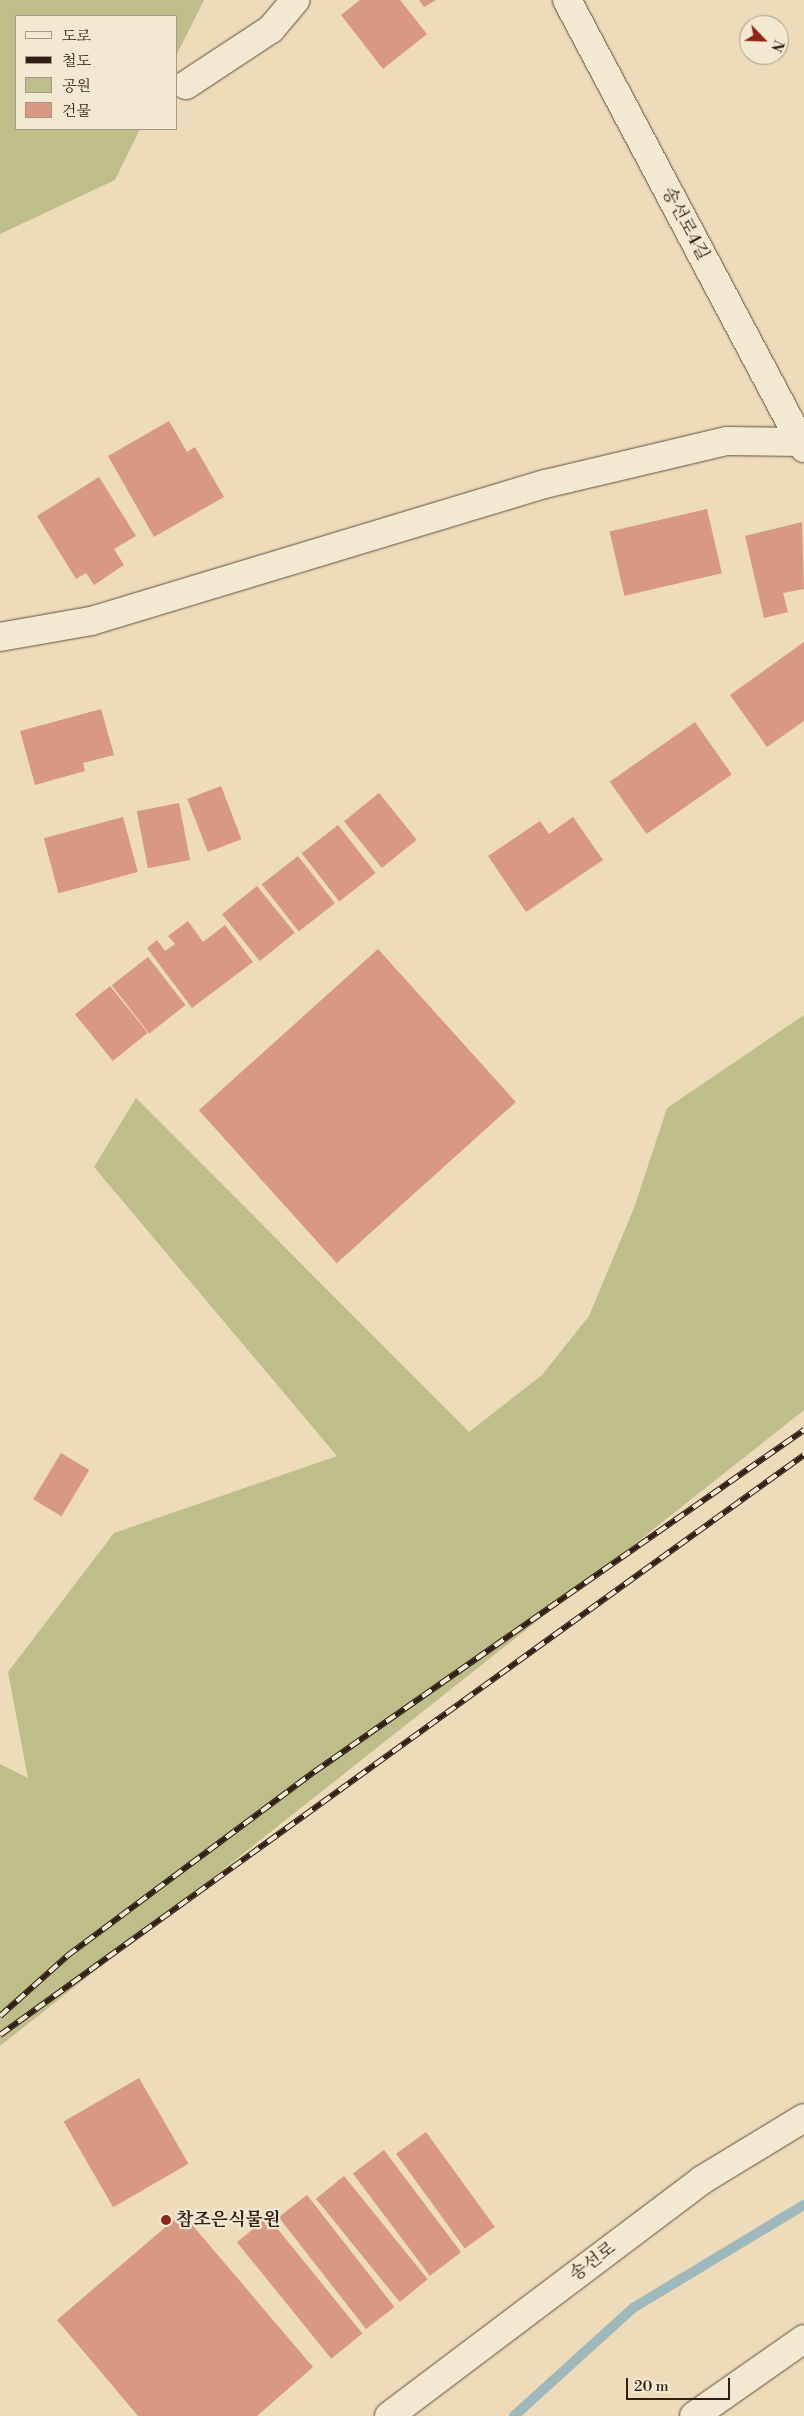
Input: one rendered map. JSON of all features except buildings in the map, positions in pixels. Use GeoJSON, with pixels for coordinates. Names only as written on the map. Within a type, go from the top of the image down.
{"type":"FeatureCollection","features":[{"type":"Feature","properties":{"kind":"street"},"geometry":{"type":"LineString","coordinates":[[186,85],[271,29],[296,0]]}},
{"type":"Feature","properties":{"kind":"street","name":"송선로4길"},"geometry":{"type":"LineString","coordinates":[[567,0],[802,445]]}},
{"type":"Feature","properties":{"kind":"street"},"geometry":{"type":"LineString","coordinates":[[0,637],[91,621],[545,484],[727,441],[802,445]]}},
{"type":"Feature","properties":{"kind":"street","name":"송선로"},"geometry":{"type":"LineString","coordinates":[[389,2416],[702,2180],[804,2118]]}},
{"type":"Feature","properties":{"kind":"street"},"geometry":{"type":"LineString","coordinates":[[694,2416],[804,2339]]}},
{"type":"Feature","properties":{"kind":"green space"},"geometry":{"type":"Polygon","coordinates":[[[0,0],[204,0],[178,52],[178,15],[15,15],[15,130],[140,130],[115,180],[0,234],[0,0]]]}},
{"type":"Feature","properties":{"kind":"green space"},"geometry":{"type":"Polygon","coordinates":[[[804,1015],[804,1410],[0,2046],[0,1764],[28,1778],[8,1672],[114,1533],[337,1456],[94,1167],[136,1098],[469,1432],[542,1375],[589,1316],[634,1208],[667,1108],[804,1015]]]}},
{"type":"Feature","properties":{"kind":"waterway"},"geometry":{"type":"LineString","coordinates":[[514,2416],[633,2308],[804,2205]]}},
{"type":"Feature","properties":{"kind":"railway"},"geometry":{"type":"LineString","coordinates":[[0,2016],[67,1956],[314,1772],[804,1430]]}},
{"type":"Feature","properties":{"kind":"railway"},"geometry":{"type":"LineString","coordinates":[[0,2035],[804,1455]]}},
{"type":"Feature","properties":{"kind":"place","name":"참조은식물원"},"geometry":{"type":"Point","coordinates":[166,2220]}}]}
